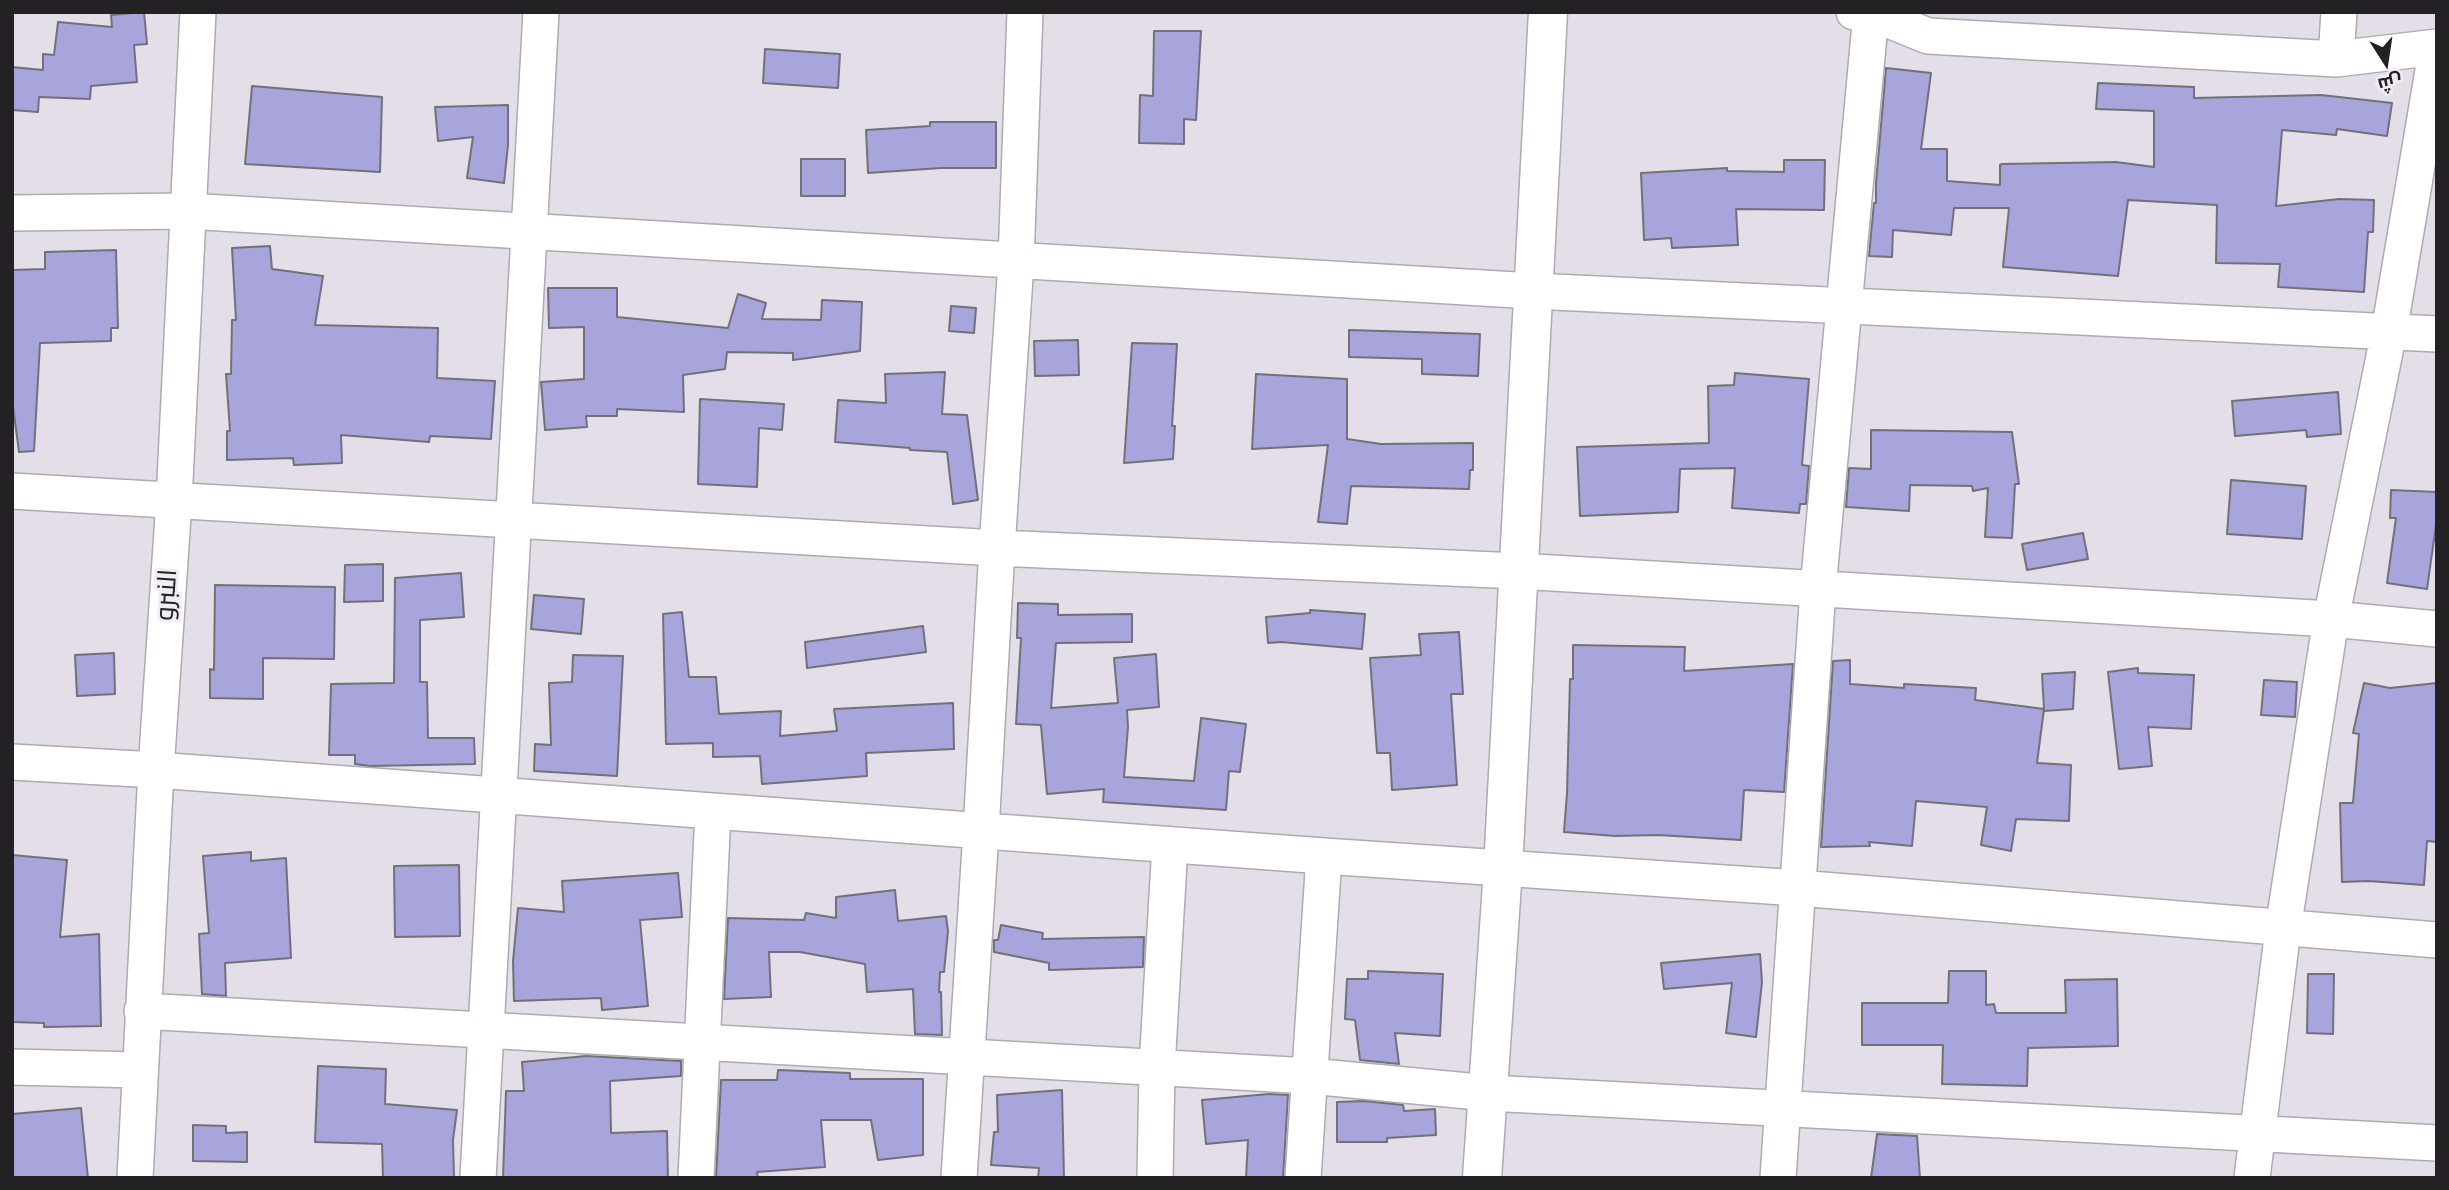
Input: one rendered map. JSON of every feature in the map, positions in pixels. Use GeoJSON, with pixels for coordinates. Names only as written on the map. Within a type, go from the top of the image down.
{"type":"FeatureCollection","features":[{"type":"Feature","properties":{"kind":"street","name":"النبرو"},"geometry":{"type":"LineString","coordinates":[[135,1178],[142,1011],[174,501],[198,12]]}},
{"type":"Feature","properties":{"kind":"street"},"geometry":{"type":"LineString","coordinates":[[478,1178],[541,12]]}},
{"type":"Feature","properties":{"kind":"street"},"geometry":{"type":"LineString","coordinates":[[959,1178],[996,548],[1016,262],[1025,12]]}},
{"type":"Feature","properties":{"kind":"street"},"geometry":{"type":"LineString","coordinates":[[1482,1178],[1503,869],[1548,12]]}},
{"type":"Feature","properties":{"kind":"street"},"geometry":{"type":"LineString","coordinates":[[2336,59],[2339,12]]}},
{"type":"Feature","properties":{"kind":"street"},"geometry":{"type":"LineString","coordinates":[[1778,1178],[1818,589],[1845,305],[1863,13],[1929,24],[2336,59],[2437,47],[2389,332],[2331,619],[2283,929],[2252,1178]]}},
{"type":"Feature","properties":{"kind":"street"},"geometry":{"type":"LineString","coordinates":[[12,213],[187,211],[1016,262],[2437,334]]}},
{"type":"Feature","properties":{"kind":"street"},"geometry":{"type":"LineString","coordinates":[[12,491],[996,548],[1518,571],[2331,619],[2437,629]]}},
{"type":"Feature","properties":{"kind":"street"},"geometry":{"type":"LineString","coordinates":[[12,762],[156,770],[1503,869],[1798,888],[2437,940]]}},
{"type":"Feature","properties":{"kind":"street"},"geometry":{"type":"LineString","coordinates":[[696,1178],[713,811]]}},
{"type":"Feature","properties":{"kind":"street"},"geometry":{"type":"LineString","coordinates":[[1155,1178],[1157,1067],[1170,845]]}},
{"type":"Feature","properties":{"kind":"street"},"geometry":{"type":"LineString","coordinates":[[1303,1178],[1324,856]]}},
{"type":"Feature","properties":{"kind":"street"},"geometry":{"type":"LineString","coordinates":[[142,1011],[1310,1076],[1489,1093],[2437,1143]]}},
{"type":"Feature","properties":{"kind":"street"},"geometry":{"type":"LineString","coordinates":[[12,1067],[139,1070]]}},
{"type":"Feature","properties":{"kind":"building"},"geometry":{"type":"Polygon","coordinates":[[[144,12],[147,44],[134,45],[137,82],[91,86],[90,99],[39,97],[38,112],[12,110],[12,67],[43,70],[43,54],[54,55],[58,22],[112,27],[111,15],[144,12]]]}},
{"type":"Feature","properties":{"kind":"building"},"geometry":{"type":"Polygon","coordinates":[[[1154,31],[1201,31],[1196,120],[1184,119],[1184,144],[1139,143],[1140,95],[1153,96],[1154,31]]]}},
{"type":"Feature","properties":{"kind":"building"},"geometry":{"type":"Polygon","coordinates":[[[765,49],[840,54],[838,88],[763,83],[765,49]]]}},
{"type":"Feature","properties":{"kind":"building"},"geometry":{"type":"Polygon","coordinates":[[[1886,68],[1931,73],[1921,149],[1947,149],[1947,181],[2000,185],[2002,164],[2116,162],[2154,167],[2154,111],[2096,109],[2098,83],[2194,87],[2194,98],[2321,95],[2392,103],[2387,136],[2337,129],[2336,135],[2282,130],[2276,206],[2339,199],[2374,200],[2373,232],[2368,232],[2364,292],[2278,287],[2280,264],[2216,263],[2217,205],[2128,200],[2118,276],[2003,267],[2009,208],[1954,208],[1951,235],[1893,230],[1892,257],[1869,256],[1876,203],[1886,68]]]}},
{"type":"Feature","properties":{"kind":"building"},"geometry":{"type":"Polygon","coordinates":[[[252,86],[382,97],[380,172],[245,164],[252,86]]]}},
{"type":"Feature","properties":{"kind":"building"},"geometry":{"type":"Polygon","coordinates":[[[508,105],[504,183],[467,178],[473,137],[438,141],[435,107],[508,105]]]}},
{"type":"Feature","properties":{"kind":"building"},"geometry":{"type":"Polygon","coordinates":[[[930,122],[996,122],[996,168],[941,168],[868,173],[866,130],[930,126],[930,122]]]}},
{"type":"Feature","properties":{"kind":"building"},"geometry":{"type":"Polygon","coordinates":[[[801,159],[845,159],[845,196],[801,196],[801,159]]]}},
{"type":"Feature","properties":{"kind":"building"},"geometry":{"type":"Polygon","coordinates":[[[1784,160],[1825,160],[1824,210],[1736,209],[1738,245],[1672,248],[1671,238],[1644,240],[1641,173],[1727,168],[1727,171],[1784,172],[1784,160]]]}},
{"type":"Feature","properties":{"kind":"building"},"geometry":{"type":"Polygon","coordinates":[[[270,246],[272,269],[323,276],[315,325],[438,328],[437,378],[495,381],[491,439],[430,436],[429,442],[341,435],[342,463],[294,465],[293,458],[227,460],[227,431],[230,431],[226,374],[231,374],[232,320],[236,320],[232,248],[270,246]]]}},
{"type":"Feature","properties":{"kind":"building"},"geometry":{"type":"Polygon","coordinates":[[[116,250],[118,328],[111,328],[111,341],[40,343],[34,451],[19,452],[12,399],[12,270],[45,269],[45,252],[116,250]]]}},
{"type":"Feature","properties":{"kind":"building"},"geometry":{"type":"Polygon","coordinates":[[[548,288],[617,288],[617,317],[728,328],[738,294],[766,303],[762,319],[821,320],[822,300],[862,302],[860,351],[793,360],[793,353],[727,352],[725,369],[683,375],[684,412],[617,409],[617,416],[586,416],[587,427],[545,430],[541,382],[584,379],[584,327],[549,328],[548,288]]]}},
{"type":"Feature","properties":{"kind":"building"},"geometry":{"type":"Polygon","coordinates":[[[951,306],[976,308],[974,333],[949,331],[951,306]]]}},
{"type":"Feature","properties":{"kind":"building"},"geometry":{"type":"Polygon","coordinates":[[[1349,330],[1480,334],[1478,376],[1422,374],[1422,359],[1349,357],[1349,330]]]}},
{"type":"Feature","properties":{"kind":"building"},"geometry":{"type":"Polygon","coordinates":[[[1078,340],[1079,375],[1035,376],[1034,341],[1078,340]]]}},
{"type":"Feature","properties":{"kind":"building"},"geometry":{"type":"Polygon","coordinates":[[[1132,343],[1177,344],[1172,426],[1175,426],[1173,459],[1124,463],[1132,343]]]}},
{"type":"Feature","properties":{"kind":"building"},"geometry":{"type":"Polygon","coordinates":[[[945,372],[942,414],[967,415],[978,500],[953,504],[947,452],[835,442],[838,400],[886,403],[885,374],[945,372]]]}},
{"type":"Feature","properties":{"kind":"building"},"geometry":{"type":"Polygon","coordinates":[[[1735,373],[1809,379],[1802,465],[1809,466],[1806,504],[1800,504],[1799,513],[1732,508],[1735,468],[1680,469],[1678,512],[1580,516],[1577,447],[1709,443],[1708,386],[1734,385],[1735,373]]]}},
{"type":"Feature","properties":{"kind":"building"},"geometry":{"type":"Polygon","coordinates":[[[1256,374],[1347,379],[1347,439],[1381,444],[1473,443],[1473,470],[1470,470],[1469,489],[1351,486],[1347,524],[1318,522],[1328,445],[1252,449],[1256,374]]]}},
{"type":"Feature","properties":{"kind":"building"},"geometry":{"type":"Polygon","coordinates":[[[2338,392],[2341,434],[2307,437],[2306,430],[2235,436],[2232,401],[2338,392]]]}},
{"type":"Feature","properties":{"kind":"building"},"geometry":{"type":"Polygon","coordinates":[[[700,399],[784,404],[782,430],[759,428],[757,487],[698,484],[700,399]]]}},
{"type":"Feature","properties":{"kind":"building"},"geometry":{"type":"Polygon","coordinates":[[[1871,430],[2012,432],[2019,484],[2015,484],[2012,538],[1985,537],[1988,488],[1973,491],[1972,486],[1910,485],[1909,511],[1846,507],[1849,468],[1871,469],[1871,430]]]}},
{"type":"Feature","properties":{"kind":"building"},"geometry":{"type":"Polygon","coordinates":[[[2231,480],[2306,486],[2302,539],[2227,534],[2231,480]]]}},
{"type":"Feature","properties":{"kind":"building"},"geometry":{"type":"Polygon","coordinates":[[[2391,490],[2437,492],[2437,518],[2427,589],[2387,583],[2396,518],[2390,518],[2391,490]]]}},
{"type":"Feature","properties":{"kind":"building"},"geometry":{"type":"Polygon","coordinates":[[[2083,533],[2088,559],[2027,570],[2022,544],[2083,533]]]}},
{"type":"Feature","properties":{"kind":"building"},"geometry":{"type":"Polygon","coordinates":[[[383,564],[383,601],[344,602],[345,565],[383,564]]]}},
{"type":"Feature","properties":{"kind":"building"},"geometry":{"type":"Polygon","coordinates":[[[461,573],[464,617],[420,620],[420,682],[427,682],[428,738],[474,738],[475,764],[370,766],[355,764],[355,755],[329,755],[331,684],[394,683],[395,578],[461,573]]]}},
{"type":"Feature","properties":{"kind":"building"},"geometry":{"type":"Polygon","coordinates":[[[215,585],[335,587],[334,659],[263,658],[263,699],[210,698],[210,669],[214,670],[215,585]]]}},
{"type":"Feature","properties":{"kind":"building"},"geometry":{"type":"Polygon","coordinates":[[[534,595],[584,599],[581,634],[531,629],[534,595]]]}},
{"type":"Feature","properties":{"kind":"building"},"geometry":{"type":"Polygon","coordinates":[[[1018,603],[1058,604],[1058,615],[1132,614],[1132,642],[1056,643],[1051,708],[1118,703],[1114,658],[1156,654],[1159,707],[1127,710],[1124,777],[1194,781],[1201,718],[1246,724],[1240,772],[1229,771],[1226,810],[1103,802],[1104,789],[1047,794],[1041,725],[1016,724],[1021,638],[1017,638],[1018,603]]]}},
{"type":"Feature","properties":{"kind":"building"},"geometry":{"type":"Polygon","coordinates":[[[1310,610],[1365,614],[1362,649],[1268,643],[1266,617],[1310,613],[1310,610]]]}},
{"type":"Feature","properties":{"kind":"building"},"geometry":{"type":"Polygon","coordinates":[[[682,612],[689,677],[716,677],[719,714],[781,711],[780,736],[837,731],[834,709],[953,703],[954,749],[866,753],[867,776],[762,784],[760,756],[713,757],[713,743],[666,744],[663,614],[682,612]]]}},
{"type":"Feature","properties":{"kind":"building"},"geometry":{"type":"Polygon","coordinates":[[[923,626],[926,652],[807,668],[805,642],[923,626]]]}},
{"type":"Feature","properties":{"kind":"building"},"geometry":{"type":"Polygon","coordinates":[[[1459,632],[1463,694],[1451,694],[1457,785],[1392,790],[1390,753],[1377,753],[1370,658],[1421,655],[1419,634],[1459,632]]]}},
{"type":"Feature","properties":{"kind":"building"},"geometry":{"type":"Polygon","coordinates":[[[1573,645],[1685,647],[1684,671],[1793,664],[1784,792],[1744,790],[1741,840],[1564,832],[1573,645]]]}},
{"type":"Feature","properties":{"kind":"building"},"geometry":{"type":"Polygon","coordinates":[[[114,653],[115,694],[77,696],[75,655],[114,653]]]}},
{"type":"Feature","properties":{"kind":"building"},"geometry":{"type":"Polygon","coordinates":[[[573,655],[623,656],[617,776],[534,771],[535,744],[551,745],[549,683],[572,682],[573,655]]]}},
{"type":"Feature","properties":{"kind":"building"},"geometry":{"type":"Polygon","coordinates":[[[1850,660],[1850,684],[1904,688],[1904,684],[1976,688],[1975,700],[2044,709],[2037,763],[2071,765],[2069,821],[2016,819],[2011,851],[1981,845],[1987,807],[1916,801],[1912,846],[1869,842],[1870,846],[1821,847],[1833,661],[1850,660]]]}},
{"type":"Feature","properties":{"kind":"building"},"geometry":{"type":"Polygon","coordinates":[[[2138,668],[2138,673],[2194,675],[2191,729],[2148,727],[2152,766],[2119,769],[2108,672],[2138,668]]]}},
{"type":"Feature","properties":{"kind":"building"},"geometry":{"type":"Polygon","coordinates":[[[2075,672],[2073,709],[2044,711],[2042,674],[2075,672]]]}},
{"type":"Feature","properties":{"kind":"building"},"geometry":{"type":"Polygon","coordinates":[[[2264,680],[2297,682],[2295,717],[2261,715],[2264,680]]]}},
{"type":"Feature","properties":{"kind":"building"},"geometry":{"type":"Polygon","coordinates":[[[2364,683],[2390,688],[2437,683],[2437,842],[2427,841],[2424,885],[2342,882],[2340,803],[2353,803],[2359,734],[2353,733],[2364,683]]]}},
{"type":"Feature","properties":{"kind":"building"},"geometry":{"type":"Polygon","coordinates":[[[251,852],[251,861],[286,858],[291,958],[225,963],[226,996],[202,994],[199,934],[209,933],[203,856],[251,852]]]}},
{"type":"Feature","properties":{"kind":"building"},"geometry":{"type":"Polygon","coordinates":[[[12,855],[67,860],[60,937],[99,934],[101,1026],[44,1027],[44,1023],[12,1022],[12,855]]]}},
{"type":"Feature","properties":{"kind":"building"},"geometry":{"type":"Polygon","coordinates":[[[459,865],[460,936],[395,937],[394,866],[459,865]]]}},
{"type":"Feature","properties":{"kind":"building"},"geometry":{"type":"Polygon","coordinates":[[[678,873],[682,917],[640,920],[648,1006],[602,1010],[601,998],[514,1001],[513,961],[518,908],[564,912],[562,881],[678,873]]]}},
{"type":"Feature","properties":{"kind":"building"},"geometry":{"type":"Polygon","coordinates":[[[895,890],[898,921],[946,916],[948,931],[939,992],[942,1035],[915,1034],[913,989],[867,992],[865,964],[800,952],[769,952],[771,997],[724,999],[728,918],[804,920],[806,913],[836,918],[836,897],[895,890]]]}},
{"type":"Feature","properties":{"kind":"building"},"geometry":{"type":"Polygon","coordinates":[[[1001,925],[1043,933],[1042,939],[1144,937],[1143,967],[1049,970],[1049,963],[994,952],[994,940],[998,940],[1001,925]]]}},
{"type":"Feature","properties":{"kind":"building"},"geometry":{"type":"Polygon","coordinates":[[[1760,954],[1762,982],[1756,1037],[1726,1033],[1732,983],[1664,989],[1661,963],[1760,954]]]}},
{"type":"Feature","properties":{"kind":"building"},"geometry":{"type":"Polygon","coordinates":[[[1368,971],[1443,974],[1440,1036],[1395,1033],[1399,1064],[1360,1060],[1355,1020],[1345,1019],[1347,979],[1368,979],[1368,971]]]}},
{"type":"Feature","properties":{"kind":"building"},"geometry":{"type":"Polygon","coordinates":[[[1949,971],[1986,971],[1986,1005],[1994,1004],[1996,1013],[2066,1013],[2065,980],[2117,979],[2118,1046],[2028,1048],[2027,1086],[1942,1084],[1943,1045],[1862,1045],[1862,1003],[1948,1003],[1949,971]]]}},
{"type":"Feature","properties":{"kind":"building"},"geometry":{"type":"Polygon","coordinates":[[[2308,974],[2334,974],[2333,1034],[2307,1033],[2308,974]]]}},
{"type":"Feature","properties":{"kind":"building"},"geometry":{"type":"Polygon","coordinates":[[[586,1056],[681,1061],[681,1076],[610,1081],[611,1133],[667,1131],[668,1178],[503,1178],[506,1091],[524,1091],[522,1062],[586,1056]]]}},
{"type":"Feature","properties":{"kind":"building"},"geometry":{"type":"Polygon","coordinates":[[[318,1066],[386,1069],[385,1104],[457,1110],[453,1140],[454,1178],[383,1178],[382,1144],[315,1142],[318,1066]]]}},
{"type":"Feature","properties":{"kind":"building"},"geometry":{"type":"Polygon","coordinates":[[[778,1070],[850,1073],[850,1079],[923,1079],[923,1155],[878,1160],[871,1120],[821,1120],[825,1167],[757,1172],[758,1178],[716,1178],[721,1080],[777,1080],[778,1070]]]}},
{"type":"Feature","properties":{"kind":"building"},"geometry":{"type":"Polygon","coordinates":[[[1062,1090],[1064,1178],[1038,1178],[1039,1168],[991,1165],[994,1132],[998,1132],[997,1095],[1062,1090]]]}},
{"type":"Feature","properties":{"kind":"building"},"geometry":{"type":"Polygon","coordinates":[[[1269,1094],[1288,1095],[1283,1178],[1246,1178],[1248,1140],[1206,1144],[1202,1100],[1269,1094]]]}},
{"type":"Feature","properties":{"kind":"building"},"geometry":{"type":"Polygon","coordinates":[[[1364,1101],[1403,1105],[1404,1111],[1435,1109],[1436,1135],[1387,1138],[1387,1142],[1337,1142],[1337,1102],[1364,1101]]]}},
{"type":"Feature","properties":{"kind":"building"},"geometry":{"type":"Polygon","coordinates":[[[81,1108],[88,1178],[12,1178],[12,1114],[81,1108]]]}},
{"type":"Feature","properties":{"kind":"building"},"geometry":{"type":"Polygon","coordinates":[[[193,1125],[226,1126],[226,1133],[247,1132],[247,1162],[193,1161],[193,1125]]]}},
{"type":"Feature","properties":{"kind":"building"},"geometry":{"type":"Polygon","coordinates":[[[1877,1134],[1917,1136],[1920,1178],[1871,1178],[1877,1134]]]}}]}
